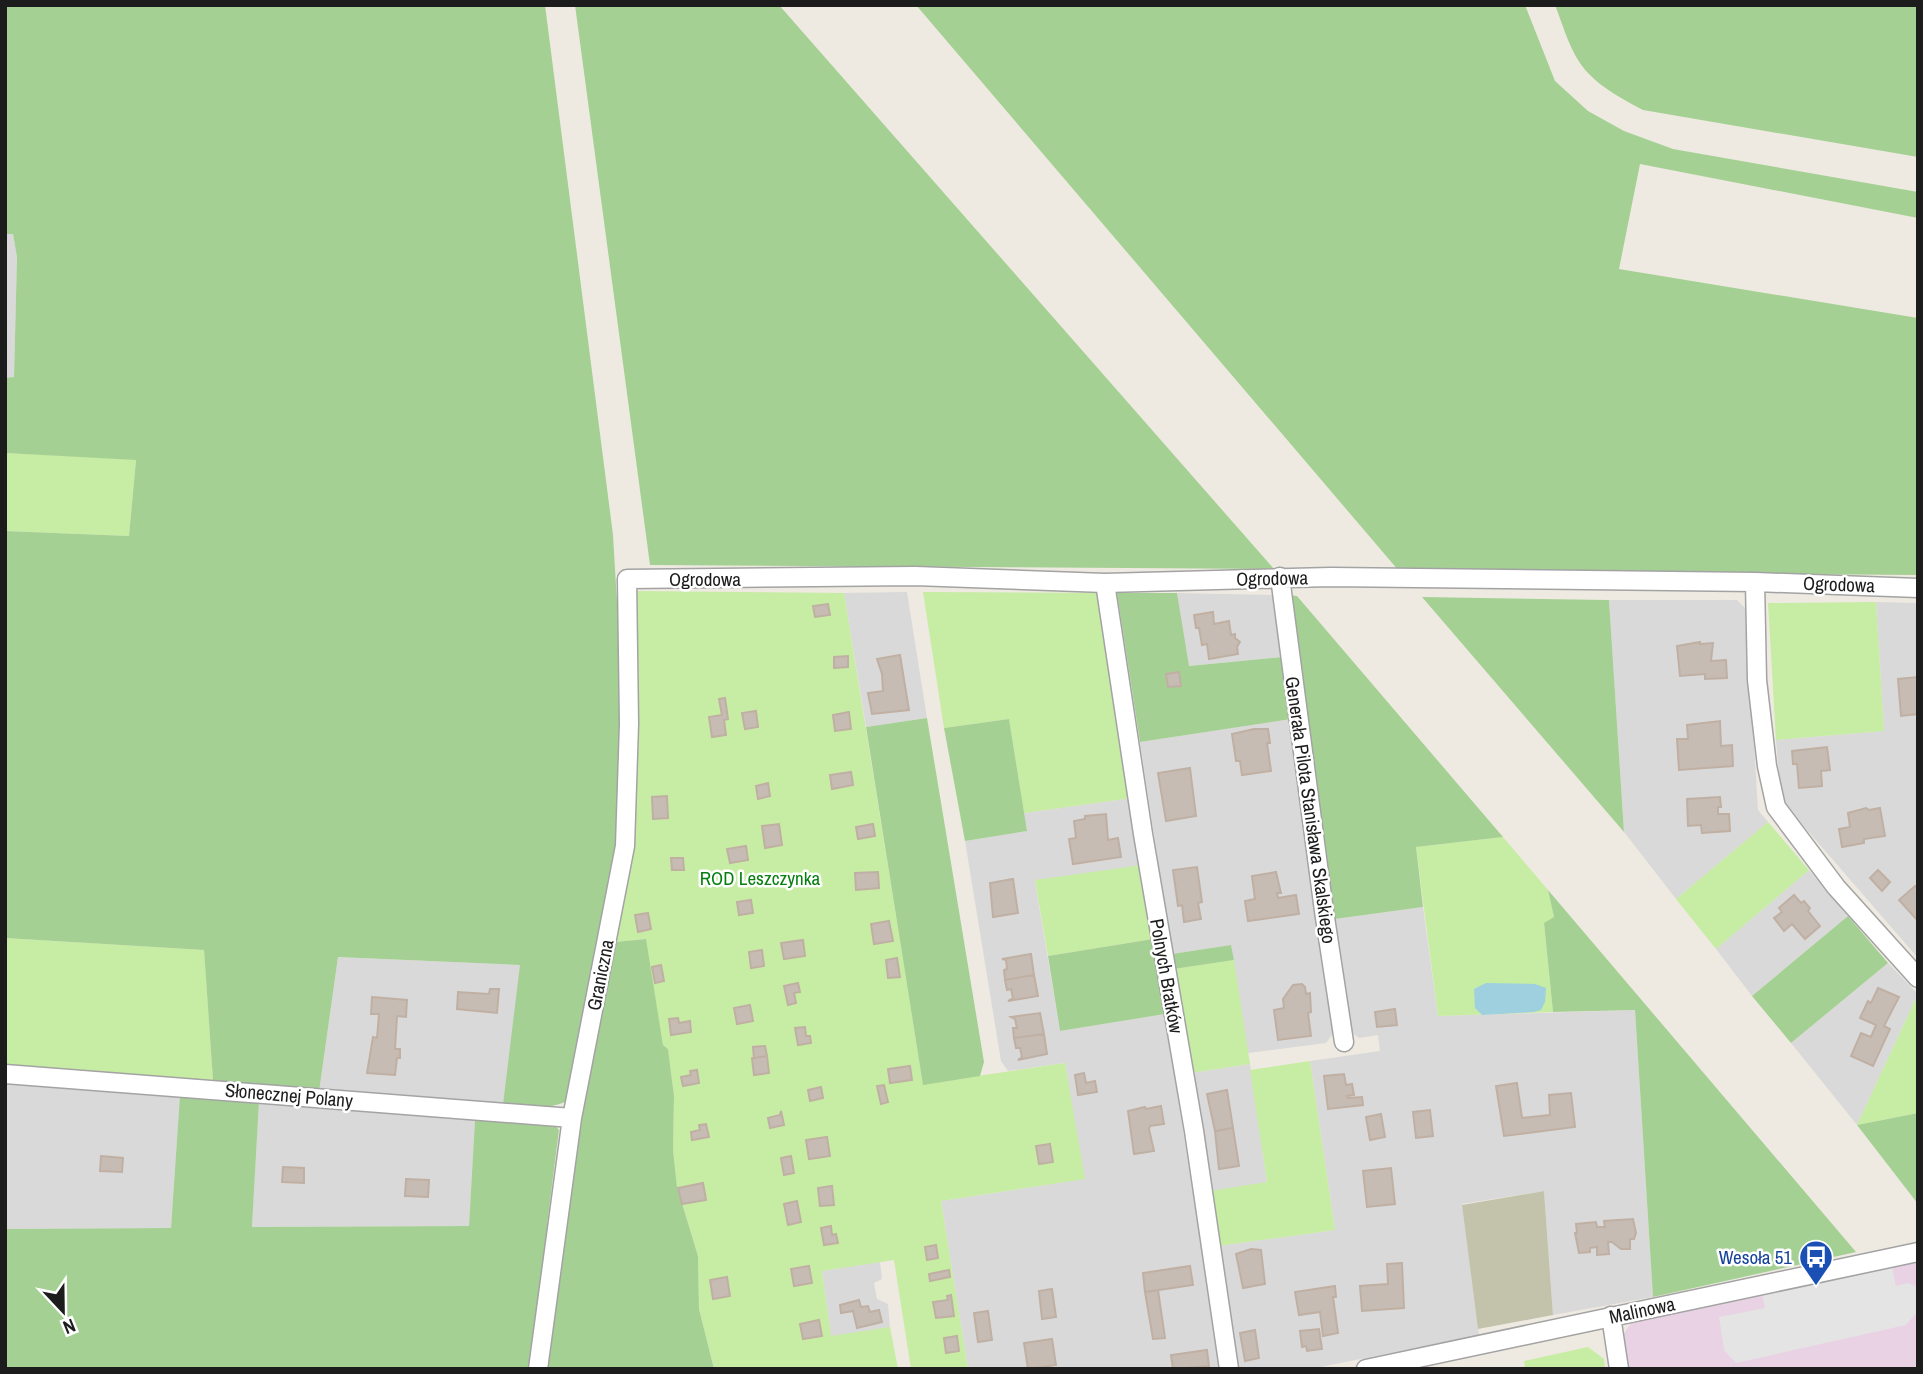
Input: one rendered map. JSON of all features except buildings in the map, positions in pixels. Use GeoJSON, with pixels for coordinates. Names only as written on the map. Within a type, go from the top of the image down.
{"type":"FeatureCollection","features":[{"type":"Feature","properties":{"kind":"street","name":"Ogrodowa"},"geometry":{"type":"LineString","coordinates":[[627,579],[915,576],[1105,583],[1280,577],[1755,582],[1918,588]]}},
{"type":"Feature","properties":{"kind":"street","name":"Generała Pilota Stanisława Skalskiego"},"geometry":{"type":"LineString","coordinates":[[1280,577],[1344,1042]]}},
{"type":"Feature","properties":{"kind":"street","name":"Graniczna"},"geometry":{"type":"LineString","coordinates":[[538,1369],[572,1118],[625,846],[629,724],[627,579]]}},
{"type":"Feature","properties":{"kind":"street"},"geometry":{"type":"LineString","coordinates":[[1755,582],[1757,680],[1767,766],[1776,807],[1836,887],[1918,978]]}},
{"type":"Feature","properties":{"kind":"street","name":"Polnych Bratków"},"geometry":{"type":"LineString","coordinates":[[1105,583],[1143,834],[1194,1131],[1229,1369]]}},
{"type":"Feature","properties":{"kind":"street","name":"Słonecznej Polany"},"geometry":{"type":"LineString","coordinates":[[5,1074],[572,1118]]}},
{"type":"Feature","properties":{"kind":"street","name":"Malinowa"},"geometry":{"type":"LineString","coordinates":[[1366,1369],[1918,1252]]}},
{"type":"Feature","properties":{"kind":"street"},"geometry":{"type":"LineString","coordinates":[[1611,1316],[1619,1369]]}},
{"type":"Feature","properties":{"kind":"shaded area"},"geometry":{"type":"Polygon","coordinates":[[[5,234],[13,234],[17,257],[14,378],[5,378],[5,234]]]}},
{"type":"Feature","properties":{"kind":"shaded area"},"geometry":{"type":"Polygon","coordinates":[[[907,592],[927,718],[866,727],[844,593],[907,592]]]}},
{"type":"Feature","properties":{"kind":"shaded area"},"geometry":{"type":"Polygon","coordinates":[[[1177,593],[1273,595],[1282,657],[1188,666],[1177,593]]]}},
{"type":"Feature","properties":{"kind":"shaded area"},"geometry":{"type":"Polygon","coordinates":[[[1609,600],[1737,600],[1746,609],[1758,810],[1768,822],[1676,899],[1624,832],[1609,600]]]}},
{"type":"Feature","properties":{"kind":"shaded area"},"geometry":{"type":"Polygon","coordinates":[[[1876,602],[1918,603],[1918,958],[1781,800],[1776,740],[1884,731],[1876,602]]]}},
{"type":"Feature","properties":{"kind":"shaded area"},"geometry":{"type":"Polygon","coordinates":[[[1291,719],[1333,1033],[1326,1043],[1248,1053],[1231,945],[1172,954],[1140,742],[1291,719]]]}},
{"type":"Feature","properties":{"kind":"shaded area"},"geometry":{"type":"Polygon","coordinates":[[[1132,798],[1142,865],[1035,881],[1060,1031],[1165,1014],[1220,1369],[968,1369],[941,1201],[1084,1179],[1065,1063],[1008,1071],[1001,1061],[965,841],[1026,831],[1024,813],[1132,798]]]}},
{"type":"Feature","properties":{"kind":"shaded area"},"geometry":{"type":"Polygon","coordinates":[[[1809,870],[1848,916],[1752,996],[1716,949],[1809,870]]]}},
{"type":"Feature","properties":{"kind":"shaded area"},"geometry":{"type":"Polygon","coordinates":[[[1423,907],[1438,1016],[1635,1010],[1653,1297],[1553,1315],[1544,1191],[1462,1204],[1479,1335],[1311,1369],[1237,1369],[1218,1246],[1335,1230],[1310,1061],[1380,1051],[1378,1035],[1359,1038],[1350,1031],[1335,919],[1423,907]]]}},
{"type":"Feature","properties":{"kind":"shaded area"},"geometry":{"type":"Polygon","coordinates":[[[338,957],[521,965],[503,1104],[319,1092],[338,957]]]}},
{"type":"Feature","properties":{"kind":"shaded area"},"geometry":{"type":"Polygon","coordinates":[[[1888,963],[1918,994],[1857,1125],[1791,1043],[1888,963]]]}},
{"type":"Feature","properties":{"kind":"shaded area"},"geometry":{"type":"Polygon","coordinates":[[[1250,1064],[1267,1183],[1210,1191],[1191,1073],[1250,1064]]]}},
{"type":"Feature","properties":{"kind":"shaded area"},"geometry":{"type":"Polygon","coordinates":[[[5,1084],[180,1095],[171,1228],[5,1229],[5,1084]]]}},
{"type":"Feature","properties":{"kind":"shaded area"},"geometry":{"type":"Polygon","coordinates":[[[259,1102],[475,1119],[469,1226],[252,1227],[259,1102]]]}},
{"type":"Feature","properties":{"kind":"shaded area"},"geometry":{"type":"Polygon","coordinates":[[[1544,1191],[1553,1315],[1478,1329],[1462,1205],[1544,1191]]]}},
{"type":"Feature","properties":{"kind":"shaded area"},"geometry":{"type":"Polygon","coordinates":[[[1918,1260],[1918,1369],[1626,1369],[1621,1338],[1633,1320],[1918,1260]]]}},
{"type":"Feature","properties":{"kind":"shaded area"},"geometry":{"type":"Polygon","coordinates":[[[880,1262],[882,1279],[874,1283],[877,1299],[888,1304],[890,1327],[831,1337],[822,1271],[880,1262]]]}},
{"type":"Feature","properties":{"kind":"shaded area"},"geometry":{"type":"Polygon","coordinates":[[[1892,1266],[1896,1286],[1908,1283],[1918,1287],[1918,1311],[1906,1325],[1736,1363],[1724,1350],[1719,1317],[1765,1308],[1762,1293],[1892,1266]]]}},
{"type":"Feature","properties":{"kind":"green space"},"geometry":{"type":"Polygon","coordinates":[[[5,5],[545,5],[613,535],[624,720],[619,838],[565,1102],[542,1107],[503,1104],[520,965],[338,957],[319,1092],[213,1080],[204,950],[5,938],[5,531],[129,536],[136,460],[5,453],[5,378],[14,377],[17,257],[13,234],[5,234],[5,5]]]}},
{"type":"Feature","properties":{"kind":"green space"},"geometry":{"type":"Polygon","coordinates":[[[575,5],[779,5],[1274,569],[650,565],[575,5]]]}},
{"type":"Feature","properties":{"kind":"green space"},"geometry":{"type":"Polygon","coordinates":[[[916,5],[1525,5],[1555,81],[1588,111],[1624,131],[1673,149],[1918,192],[1918,218],[1640,164],[1619,269],[1918,318],[1918,575],[1399,571],[916,5]]]}},
{"type":"Feature","properties":{"kind":"green space"},"geometry":{"type":"Polygon","coordinates":[[[1555,5],[1918,5],[1918,157],[1643,110],[1607,89],[1582,66],[1572,50],[1555,5]]]}},
{"type":"Feature","properties":{"kind":"green space"},"geometry":{"type":"Polygon","coordinates":[[[5,453],[136,459],[129,536],[5,531],[5,453]]]}},
{"type":"Feature","properties":{"kind":"green space","name":"ROD Leszczynka"},"geometry":{"type":"Polygon","coordinates":[[[634,591],[844,593],[923,1084],[1065,1063],[1085,1179],[941,1201],[968,1369],[911,1369],[894,1260],[822,1271],[831,1336],[890,1327],[898,1369],[714,1369],[699,1309],[698,1256],[677,1187],[673,1150],[674,1096],[668,1049],[663,1045],[645,939],[615,942],[635,833],[634,591]]]}},
{"type":"Feature","properties":{"kind":"green space"},"geometry":{"type":"Polygon","coordinates":[[[923,592],[1101,593],[1132,798],[1024,813],[1009,719],[944,728],[923,592]]]}},
{"type":"Feature","properties":{"kind":"green space"},"geometry":{"type":"Polygon","coordinates":[[[1117,593],[1177,593],[1189,666],[1282,657],[1291,719],[1140,742],[1117,593]]]}},
{"type":"Feature","properties":{"kind":"green space"},"geometry":{"type":"Polygon","coordinates":[[[1287,595],[1297,596],[1503,837],[1416,847],[1423,907],[1335,919],[1287,595]]]}},
{"type":"Feature","properties":{"kind":"green space"},"geometry":{"type":"Polygon","coordinates":[[[1422,597],[1609,600],[1624,832],[1422,597]]]}},
{"type":"Feature","properties":{"kind":"green space"},"geometry":{"type":"Polygon","coordinates":[[[1876,602],[1884,731],[1776,740],[1768,603],[1876,602]]]}},
{"type":"Feature","properties":{"kind":"green space"},"geometry":{"type":"Polygon","coordinates":[[[927,718],[984,1062],[980,1076],[923,1085],[866,727],[927,718]]]}},
{"type":"Feature","properties":{"kind":"green space"},"geometry":{"type":"Polygon","coordinates":[[[1009,719],[1027,831],[965,841],[944,728],[1009,719]]]}},
{"type":"Feature","properties":{"kind":"green space"},"geometry":{"type":"Polygon","coordinates":[[[1768,822],[1809,870],[1716,949],[1676,899],[1768,822]]]}},
{"type":"Feature","properties":{"kind":"green space"},"geometry":{"type":"Polygon","coordinates":[[[1503,837],[1548,890],[1554,917],[1544,924],[1553,1012],[1438,1016],[1416,847],[1503,837]]]}},
{"type":"Feature","properties":{"kind":"green space"},"geometry":{"type":"Polygon","coordinates":[[[1142,865],[1153,939],[1048,956],[1035,880],[1142,865]]]}},
{"type":"Feature","properties":{"kind":"green space"},"geometry":{"type":"Polygon","coordinates":[[[1548,890],[1856,1252],[1653,1297],[1635,1010],[1553,1012],[1544,923],[1554,917],[1548,890]]]}},
{"type":"Feature","properties":{"kind":"green space"},"geometry":{"type":"Polygon","coordinates":[[[1848,916],[1888,963],[1791,1043],[1752,996],[1848,916]]]}},
{"type":"Feature","properties":{"kind":"green space"},"geometry":{"type":"Polygon","coordinates":[[[5,938],[204,950],[213,1080],[5,1068],[5,938]]]}},
{"type":"Feature","properties":{"kind":"green space"},"geometry":{"type":"Polygon","coordinates":[[[646,939],[663,1045],[668,1049],[674,1096],[673,1150],[677,1187],[698,1256],[699,1309],[714,1369],[543,1369],[567,1186],[615,942],[646,939]]]}},
{"type":"Feature","properties":{"kind":"green space"},"geometry":{"type":"Polygon","coordinates":[[[1153,939],[1165,1014],[1060,1031],[1048,956],[1153,939]]]}},
{"type":"Feature","properties":{"kind":"green space"},"geometry":{"type":"Polygon","coordinates":[[[1231,945],[1234,960],[1174,969],[1172,954],[1231,945]]]}},
{"type":"Feature","properties":{"kind":"green space"},"geometry":{"type":"Polygon","coordinates":[[[1234,960],[1250,1064],[1191,1073],[1174,969],[1234,960]]]}},
{"type":"Feature","properties":{"kind":"green space"},"geometry":{"type":"Polygon","coordinates":[[[1918,994],[1918,1113],[1857,1125],[1918,994]]]}},
{"type":"Feature","properties":{"kind":"green space"},"geometry":{"type":"Polygon","coordinates":[[[1310,1061],[1335,1230],[1218,1246],[1210,1191],[1267,1182],[1250,1070],[1310,1061]]]}},
{"type":"Feature","properties":{"kind":"green space"},"geometry":{"type":"Polygon","coordinates":[[[180,1095],[259,1102],[252,1227],[469,1226],[475,1119],[553,1123],[559,1130],[547,1225],[550,1255],[533,1369],[5,1369],[5,1229],[171,1228],[180,1095]]]}},
{"type":"Feature","properties":{"kind":"green space"},"geometry":{"type":"Polygon","coordinates":[[[1918,1113],[1918,1204],[1857,1125],[1918,1113]]]}},
{"type":"Feature","properties":{"kind":"green space"},"geometry":{"type":"Polygon","coordinates":[[[1588,1347],[1604,1359],[1605,1369],[1525,1369],[1524,1361],[1588,1347]]]}},
{"type":"Feature","properties":{"kind":"water"},"geometry":{"type":"Polygon","coordinates":[[[1486,983],[1535,984],[1546,988],[1545,1002],[1541,1010],[1534,1012],[1482,1015],[1475,1008],[1474,989],[1486,983]]]}},
{"type":"Feature","properties":{"kind":"place","name":"Wesoła 51"},"geometry":{"type":"Point","coordinates":[1816,1287]}}]}
